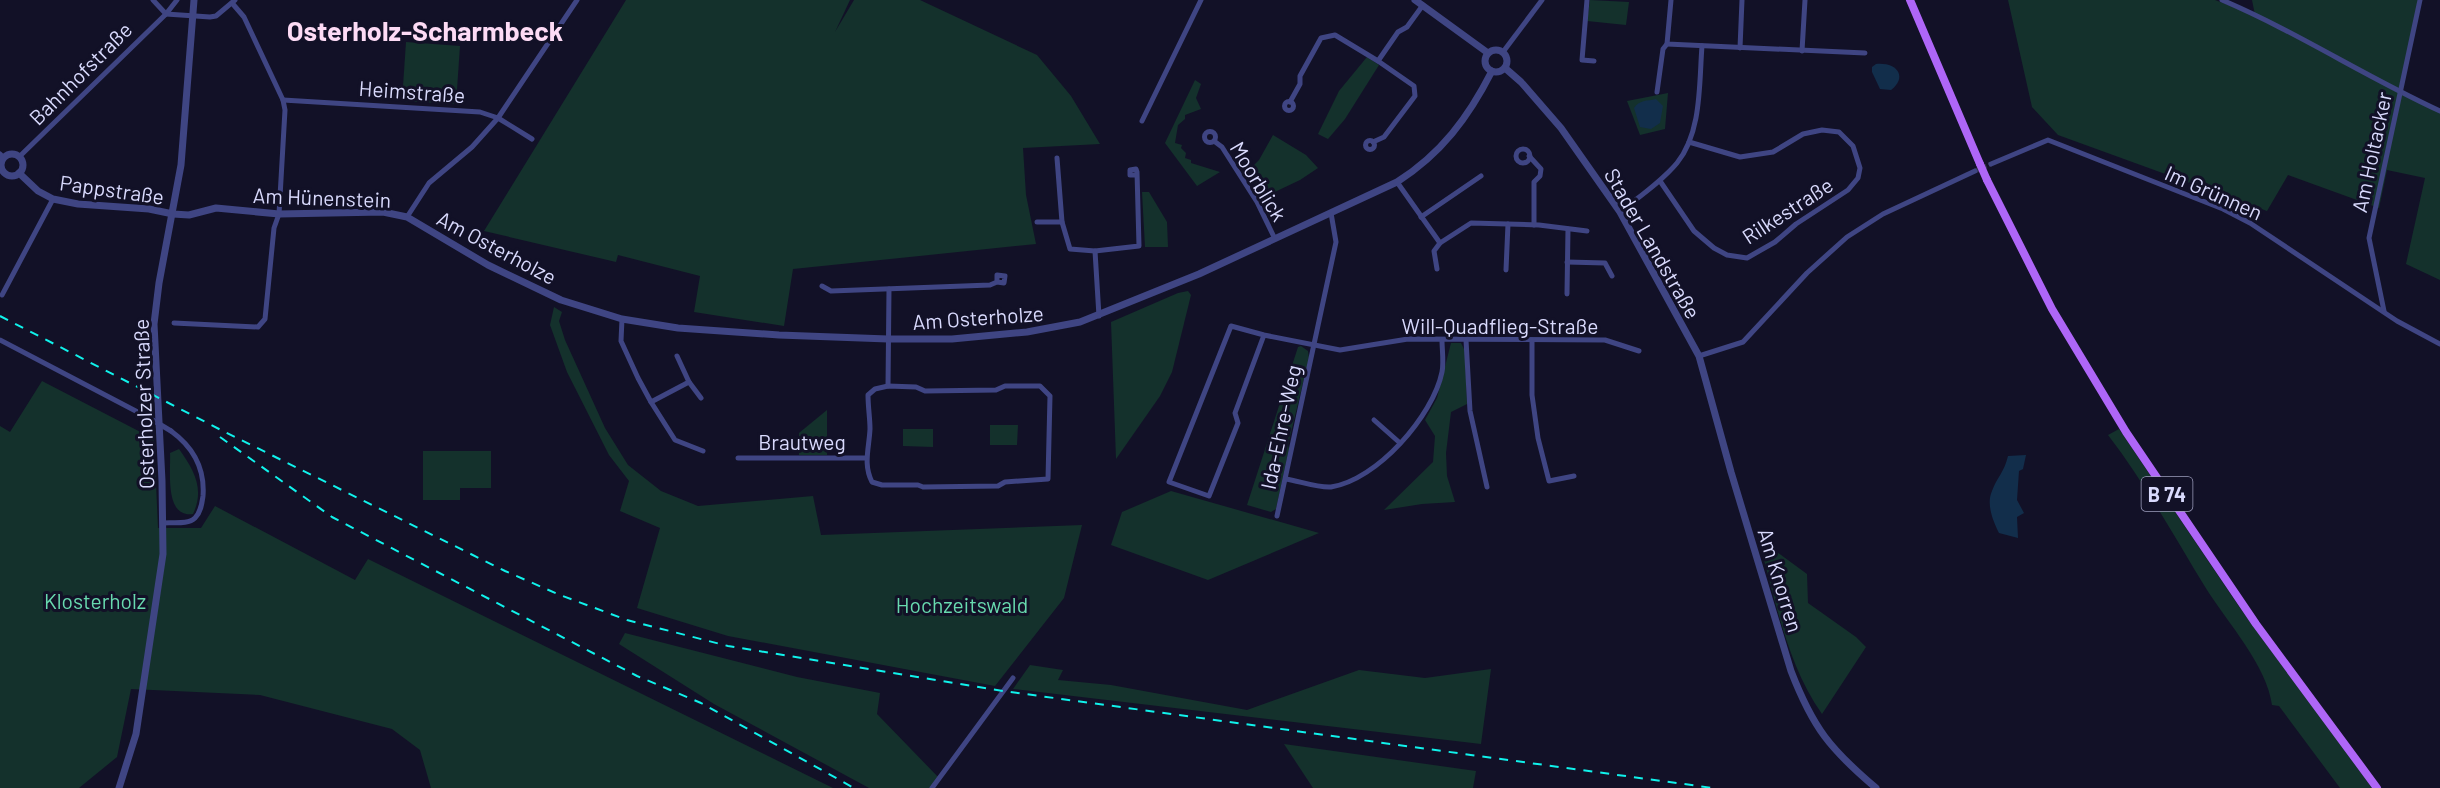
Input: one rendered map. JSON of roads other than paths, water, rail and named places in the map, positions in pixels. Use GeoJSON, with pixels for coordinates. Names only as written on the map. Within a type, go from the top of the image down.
{"type":"FeatureCollection","features":[{"type":"Feature","properties":{"kind":"main road","name":"B 74"},"geometry":{"type":"LineString","coordinates":[[1910,0],[1978,168],[1987,180],[2052,309],[2126,432],[2250,615],[2377,788]]}},
{"type":"Feature","properties":{"kind":"street"},"geometry":{"type":"LineString","coordinates":[[153,0],[166,14],[192,16],[216,16],[233,2],[244,17],[283,100],[285,129],[279,214],[274,228],[265,319],[258,327],[174,323]]}},
{"type":"Feature","properties":{"kind":"street","name":"Bahnhofstraße"},"geometry":{"type":"LineString","coordinates":[[19,157],[166,14],[177,0]]}},
{"type":"Feature","properties":{"kind":"street"},"geometry":{"type":"LineString","coordinates":[[192,16],[194,0]]}},
{"type":"Feature","properties":{"kind":"street","name":"Am Hünenstein"},"geometry":{"type":"LineString","coordinates":[[173,214],[189,215],[216,208],[279,214],[383,212],[407,218],[429,183],[472,147],[498,118],[577,0]]}},
{"type":"Feature","properties":{"kind":"street"},"geometry":{"type":"LineString","coordinates":[[1142,121],[1201,0]]}},
{"type":"Feature","properties":{"kind":"street"},"geometry":{"type":"LineString","coordinates":[[1415,0],[1488,53]]}},
{"type":"Feature","properties":{"kind":"street"},"geometry":{"type":"LineString","coordinates":[[1503,52],[1542,0]]}},
{"type":"Feature","properties":{"kind":"street"},"geometry":{"type":"LineString","coordinates":[[1587,0],[1582,60],[1594,61]]}},
{"type":"Feature","properties":{"kind":"street"},"geometry":{"type":"LineString","coordinates":[[1657,92],[1663,49],[1667,44],[1671,0]]}},
{"type":"Feature","properties":{"kind":"street"},"geometry":{"type":"LineString","coordinates":[[1740,48],[1742,0]]}},
{"type":"Feature","properties":{"kind":"street"},"geometry":{"type":"LineString","coordinates":[[1802,51],[1805,0]]}},
{"type":"Feature","properties":{"kind":"street"},"geometry":{"type":"LineString","coordinates":[[2222,0],[2255,14],[2401,93],[2440,111]]}},
{"type":"Feature","properties":{"kind":"street","name":"Am Holtacker"},"geometry":{"type":"LineString","coordinates":[[2384,311],[2369,238],[2420,0]]}},
{"type":"Feature","properties":{"kind":"street"},"geometry":{"type":"LineString","coordinates":[[1378,61],[1398,32],[1407,27],[1423,5]]}},
{"type":"Feature","properties":{"kind":"street","name":"Osterholzer Straße"},"geometry":{"type":"LineString","coordinates":[[119,788],[136,734],[163,554],[154,324],[159,283],[181,165],[192,16]]}},
{"type":"Feature","properties":{"kind":"street"},"geometry":{"type":"LineString","coordinates":[[1290,102],[1300,84],[1300,76],[1321,38],[1335,35],[1414,86],[1415,96],[1384,137],[1374,142]]}},
{"type":"Feature","properties":{"kind":"street"},"geometry":{"type":"LineString","coordinates":[[1667,44],[1865,53]]}},
{"type":"Feature","properties":{"kind":"street"},"geometry":{"type":"LineString","coordinates":[[1620,212],[1660,181],[1678,162],[1689,142],[1698,97],[1702,46]]}},
{"type":"Feature","properties":{"kind":"street"},"geometry":{"type":"LineString","coordinates":[[1496,50],[1503,52],[1508,60],[1505,68],[1492,71],[1485,63],[1488,53],[1496,50]]}},
{"type":"Feature","properties":{"kind":"street","name":"Stader Landstraße"},"geometry":{"type":"LineString","coordinates":[[1505,68],[1521,82],[1561,128],[1620,212],[1699,356]]}},
{"type":"Feature","properties":{"kind":"street","name":"Am Osterholze"},"geometry":{"type":"LineString","coordinates":[[407,218],[523,283],[579,307],[622,319],[678,328],[888,339],[952,339],[1027,332],[1060,327],[1099,316],[1275,239],[1397,182],[1420,167],[1454,134],[1475,105],[1492,71]]}},
{"type":"Feature","properties":{"kind":"street","name":"Heimstraße"},"geometry":{"type":"LineString","coordinates":[[283,100],[480,112],[498,118],[532,139]]}},
{"type":"Feature","properties":{"kind":"street","name":"Rilkestraße"},"geometry":{"type":"LineString","coordinates":[[1660,181],[1694,231],[1714,248],[1727,255],[1747,258],[1775,242],[1796,224],[1848,190],[1858,178],[1860,168],[1853,146],[1839,132],[1822,130],[1803,134],[1773,152],[1740,157],[1689,142]]}},
{"type":"Feature","properties":{"kind":"street","name":"Im Grünnen"},"geometry":{"type":"LineString","coordinates":[[1991,164],[2048,140],[2223,209],[2250,223],[2397,321],[2440,344]]}},
{"type":"Feature","properties":{"kind":"street","name":"Moorblick"},"geometry":{"type":"LineString","coordinates":[[1214,141],[1222,147],[1257,202],[1275,239]]}},
{"type":"Feature","properties":{"kind":"street"},"geometry":{"type":"LineString","coordinates":[[11,154],[19,157],[22,166],[19,173],[10,176],[4,173],[1,166],[2,156],[11,154]]}},
{"type":"Feature","properties":{"kind":"street"},"geometry":{"type":"LineString","coordinates":[[1529,156],[1541,169],[1540,176],[1534,182],[1534,225]]}},
{"type":"Feature","properties":{"kind":"street"},"geometry":{"type":"LineString","coordinates":[[1057,158],[1062,222],[1070,249],[1095,251],[1139,246],[1136,175]]}},
{"type":"Feature","properties":{"kind":"street"},"geometry":{"type":"LineString","coordinates":[[1699,356],[1743,342],[1807,273],[1847,237],[1883,214],[1978,168]]}},
{"type":"Feature","properties":{"kind":"street","name":"Pappstraße"},"geometry":{"type":"LineString","coordinates":[[19,173],[38,191],[53,199],[78,204],[149,209],[173,214]]}},
{"type":"Feature","properties":{"kind":"street"},"geometry":{"type":"LineString","coordinates":[[1421,217],[1481,176]]}},
{"type":"Feature","properties":{"kind":"street"},"geometry":{"type":"LineString","coordinates":[[1397,182],[1440,243]]}},
{"type":"Feature","properties":{"kind":"street"},"geometry":{"type":"LineString","coordinates":[[2,295],[53,199]]}},
{"type":"Feature","properties":{"kind":"street"},"geometry":{"type":"LineString","coordinates":[[1315,345],[1336,242],[1331,213]]}},
{"type":"Feature","properties":{"kind":"street"},"geometry":{"type":"LineString","coordinates":[[1037,222],[1062,222]]}},
{"type":"Feature","properties":{"kind":"street"},"geometry":{"type":"LineString","coordinates":[[1437,269],[1434,251],[1440,243],[1471,223],[1534,225],[1587,231]]}},
{"type":"Feature","properties":{"kind":"street"},"geometry":{"type":"LineString","coordinates":[[1506,270],[1508,224]]}},
{"type":"Feature","properties":{"kind":"street"},"geometry":{"type":"LineString","coordinates":[[1567,294],[1568,229]]}},
{"type":"Feature","properties":{"kind":"street"},"geometry":{"type":"LineString","coordinates":[[1095,251],[1099,316]]}},
{"type":"Feature","properties":{"kind":"street"},"geometry":{"type":"LineString","coordinates":[[1567,262],[1605,263],[1612,276]]}},
{"type":"Feature","properties":{"kind":"street"},"geometry":{"type":"LineString","coordinates":[[822,286],[831,291],[990,285],[997,282]]}},
{"type":"Feature","properties":{"kind":"street"},"geometry":{"type":"LineString","coordinates":[[888,386],[889,289]]}},
{"type":"Feature","properties":{"kind":"street"},"geometry":{"type":"LineString","coordinates":[[622,319],[621,341],[651,402],[675,440],[703,451]]}},
{"type":"Feature","properties":{"kind":"street","name":"Will-Quadflieg-Straße"},"geometry":{"type":"LineString","coordinates":[[1264,335],[1235,413],[1238,423],[1209,496],[1169,483],[1231,326],[1340,350],[1408,339],[1605,340],[1639,351]]}},
{"type":"Feature","properties":{"kind":"street"},"geometry":{"type":"LineString","coordinates":[[0,340],[152,419],[184,442],[194,454],[202,471],[204,486],[202,506],[195,518],[187,522],[163,523]]}},
{"type":"Feature","properties":{"kind":"street"},"geometry":{"type":"LineString","coordinates":[[1286,478],[1330,487],[1351,481],[1376,467],[1417,425],[1442,372],[1442,340]]}},
{"type":"Feature","properties":{"kind":"street"},"geometry":{"type":"LineString","coordinates":[[1466,340],[1470,411],[1487,487]]}},
{"type":"Feature","properties":{"kind":"street"},"geometry":{"type":"LineString","coordinates":[[1532,340],[1532,394],[1538,438],[1549,481],[1574,477]]}},
{"type":"Feature","properties":{"kind":"street","name":"Ida-Ehre-Weg"},"geometry":{"type":"LineString","coordinates":[[1277,516],[1315,345]]}},
{"type":"Feature","properties":{"kind":"street"},"geometry":{"type":"LineString","coordinates":[[677,356],[689,382],[701,398]]}},
{"type":"Feature","properties":{"kind":"street","name":"Am Knorren"},"geometry":{"type":"LineString","coordinates":[[1699,356],[1734,483],[1801,697],[1825,740],[1843,760],[1876,788]]}},
{"type":"Feature","properties":{"kind":"street"},"geometry":{"type":"LineString","coordinates":[[651,402],[689,382]]}},
{"type":"Feature","properties":{"kind":"street"},"geometry":{"type":"LineString","coordinates":[[888,386],[916,387],[925,391],[996,390],[1005,386],[1040,386],[1050,396],[1048,479],[1005,482],[998,486],[882,485],[872,482],[867,472],[866,458],[870,429],[868,395],[876,389],[888,386]]}},
{"type":"Feature","properties":{"kind":"street"},"geometry":{"type":"LineString","coordinates":[[1374,420],[1401,443]]}},
{"type":"Feature","properties":{"kind":"street","name":"Brautweg"},"geometry":{"type":"LineString","coordinates":[[738,458],[866,458]]}},
{"type":"Feature","properties":{"kind":"street"},"geometry":{"type":"LineString","coordinates":[[932,788],[1012,678]]}},
{"type":"Feature","properties":{"kind":"water"},"geometry":{"type":"Polygon","coordinates":[[[1876,64],[1890,65],[1898,71],[1899,80],[1891,90],[1880,89],[1872,72],[1872,67],[1876,64]]]}},
{"type":"Feature","properties":{"kind":"water"},"geometry":{"type":"Polygon","coordinates":[[[1656,99],[1663,106],[1660,123],[1651,129],[1640,127],[1634,108],[1641,102],[1656,99]]]}},
{"type":"Feature","properties":{"kind":"water"},"geometry":{"type":"Polygon","coordinates":[[[2026,455],[2023,469],[2019,471],[2017,500],[2024,513],[2017,517],[2018,538],[1999,533],[1990,507],[1990,496],[2008,456],[2026,455]]]}},
{"type":"Feature","properties":{"kind":"tunnel"},"geometry":{"type":"LineString","coordinates":[[1975,171],[1991,164]]}},
{"type":"Feature","properties":{"kind":"railway"},"geometry":{"type":"LineString","coordinates":[[0,316],[219,429],[505,571],[627,620],[728,646],[1003,691],[1713,788]]}},
{"type":"Feature","properties":{"kind":"railway"},"geometry":{"type":"LineString","coordinates":[[220,437],[332,517],[637,676],[701,703],[854,788]]}},
{"type":"Feature","properties":{"kind":"district","name":"Osterholz-Scharmbeck"},"geometry":{"type":"Point","coordinates":[425,30]}},
{"type":"Feature","properties":{"kind":"park label","name":"Klosterholz"},"geometry":{"type":"Point","coordinates":[95,600]}},
{"type":"Feature","properties":{"kind":"park label","name":"Hochzeitswald"},"geometry":{"type":"Point","coordinates":[962,604]}}]}
